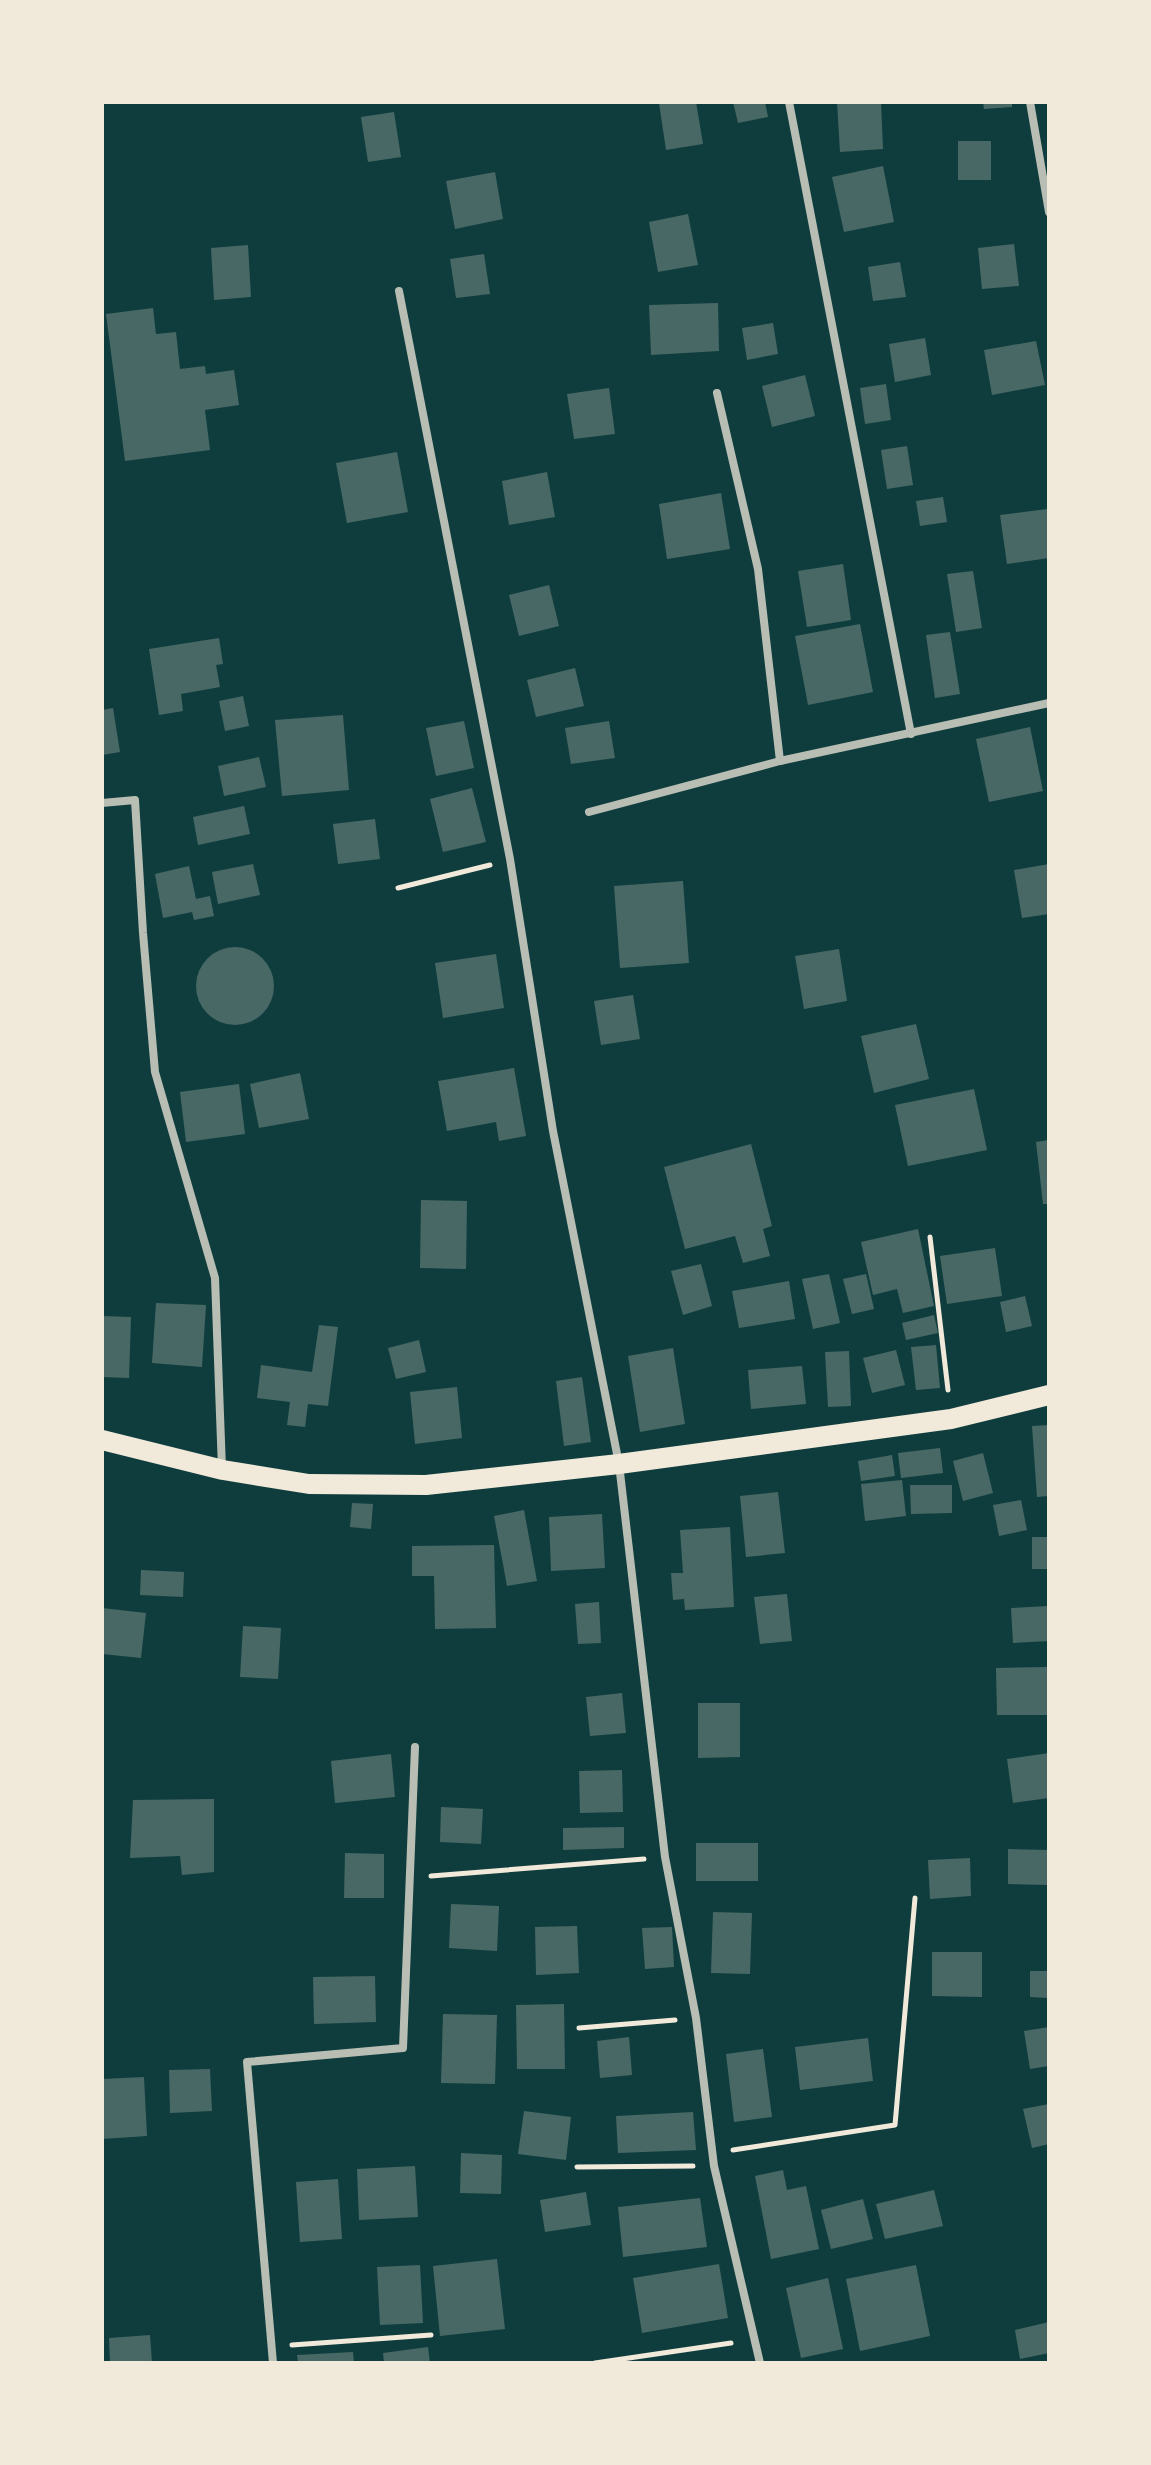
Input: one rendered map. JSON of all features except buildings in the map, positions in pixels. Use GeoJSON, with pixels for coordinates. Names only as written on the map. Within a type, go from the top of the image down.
{"type":"FeatureCollection","features":[{"type":"Feature","properties":{"kind":"main road"},"geometry":{"type":"LineString","coordinates":[[102,1440],[223,1470],[309,1484],[426,1485],[619,1464],[951,1419],[1049,1395]]}},
{"type":"Feature","properties":{"kind":"street"},"geometry":{"type":"LineString","coordinates":[[789,102],[911,734]]}},
{"type":"Feature","properties":{"kind":"street"},"geometry":{"type":"LineString","coordinates":[[1030,102],[1049,212]]}},
{"type":"Feature","properties":{"kind":"street"},"geometry":{"type":"LineString","coordinates":[[399,291],[510,859],[553,1131],[619,1464],[665,1857],[696,2018],[714,2166],[760,2363]]}},
{"type":"Feature","properties":{"kind":"street"},"geometry":{"type":"LineString","coordinates":[[717,393],[758,569],[780,761]]}},
{"type":"Feature","properties":{"kind":"street"},"geometry":{"type":"LineString","coordinates":[[589,812],[780,761],[1049,703]]}},
{"type":"Feature","properties":{"kind":"street"},"geometry":{"type":"LineString","coordinates":[[102,803],[135,800],[155,1072],[215,1278],[223,1470]]}},
{"type":"Feature","properties":{"kind":"street"},"geometry":{"type":"LineString","coordinates":[[273,2363],[247,2062],[403,2048],[415,1747]]}},
{"type":"Feature","properties":{"kind":"path"},"geometry":{"type":"LineString","coordinates":[[398,888],[510,859]]}},
{"type":"Feature","properties":{"kind":"path"},"geometry":{"type":"LineString","coordinates":[[930,1237],[951,1419]]}},
{"type":"Feature","properties":{"kind":"path"},"geometry":{"type":"LineString","coordinates":[[410,1878],[665,1857]]}},
{"type":"Feature","properties":{"kind":"path"},"geometry":{"type":"LineString","coordinates":[[713,2153],[895,2125],[915,1898]]}},
{"type":"Feature","properties":{"kind":"path"},"geometry":{"type":"LineString","coordinates":[[579,2028],[696,2018]]}},
{"type":"Feature","properties":{"kind":"path"},"geometry":{"type":"LineString","coordinates":[[577,2167],[714,2166]]}},
{"type":"Feature","properties":{"kind":"path"},"geometry":{"type":"LineString","coordinates":[[271,2347],[431,2335]]}},
{"type":"Feature","properties":{"kind":"path"},"geometry":{"type":"LineString","coordinates":[[595,2363],[756,2339]]}}]}
